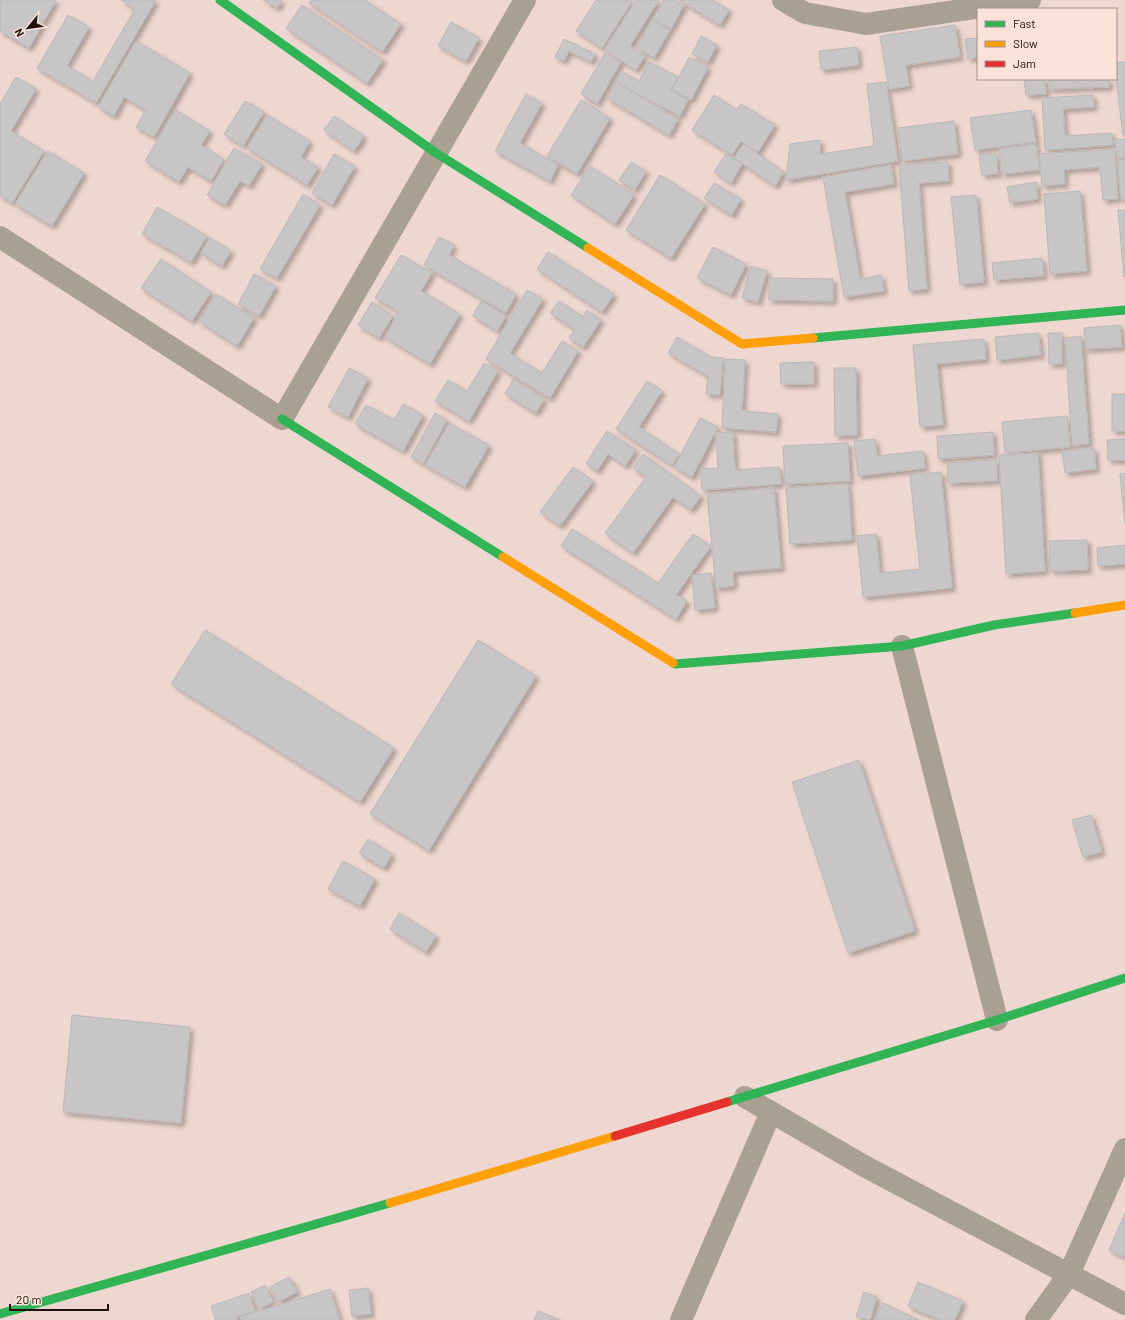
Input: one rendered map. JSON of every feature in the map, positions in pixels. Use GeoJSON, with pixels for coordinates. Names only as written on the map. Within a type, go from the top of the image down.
{"type":"FeatureCollection","features":[{"type":"Feature","properties":{"kind":"street"},"geometry":{"type":"LineString","coordinates":[[220,0],[436,153],[742,344],[1125,310]]}},
{"type":"Feature","properties":{"kind":"street"},"geometry":{"type":"LineString","coordinates":[[282,419],[526,0]]}},
{"type":"Feature","properties":{"kind":"street"},"geometry":{"type":"LineString","coordinates":[[783,0],[805,14],[866,24],[1030,0]]}},
{"type":"Feature","properties":{"kind":"street"},"geometry":{"type":"LineString","coordinates":[[0,237],[282,419],[674,664],[902,646],[994,625],[1125,605]]}},
{"type":"Feature","properties":{"kind":"street"},"geometry":{"type":"LineString","coordinates":[[902,646],[997,1020]]}},
{"type":"Feature","properties":{"kind":"street"},"geometry":{"type":"LineString","coordinates":[[0,1314],[453,1186],[997,1020],[1125,978]]}},
{"type":"Feature","properties":{"kind":"street"},"geometry":{"type":"LineString","coordinates":[[745,1097],[866,1167],[1125,1304]]}},
{"type":"Feature","properties":{"kind":"street"},"geometry":{"type":"LineString","coordinates":[[681,1320],[771,1112]]}},
{"type":"Feature","properties":{"kind":"street"},"geometry":{"type":"LineString","coordinates":[[1036,1320],[1069,1274],[1125,1149]]}},
{"type":"Feature","properties":{"kind":"building"},"geometry":{"type":"Polygon","coordinates":[[[0,0],[56,0],[29,48],[0,31],[0,0]]]}},
{"type":"Feature","properties":{"kind":"building"},"geometry":{"type":"Polygon","coordinates":[[[121,0],[156,0],[96,103],[37,68],[68,15],[89,27],[67,66],[93,81],[135,9],[121,0]]]}},
{"type":"Feature","properties":{"kind":"building"},"geometry":{"type":"Polygon","coordinates":[[[263,0],[282,0],[277,8],[263,0]]]}},
{"type":"Feature","properties":{"kind":"building"},"geometry":{"type":"Polygon","coordinates":[[[311,0],[365,0],[401,24],[382,52],[309,3],[311,0]]]}},
{"type":"Feature","properties":{"kind":"building"},"geometry":{"type":"Polygon","coordinates":[[[596,0],[633,0],[602,48],[576,31],[596,0]]]}},
{"type":"Feature","properties":{"kind":"building"},"geometry":{"type":"Polygon","coordinates":[[[636,0],[659,0],[630,46],[645,56],[636,70],[604,50],[636,0]]]}},
{"type":"Feature","properties":{"kind":"building"},"geometry":{"type":"Polygon","coordinates":[[[664,0],[675,0],[684,5],[671,29],[653,19],[664,0]]]}},
{"type":"Feature","properties":{"kind":"building"},"geometry":{"type":"Polygon","coordinates":[[[679,0],[713,0],[729,10],[720,25],[679,0]]]}},
{"type":"Feature","properties":{"kind":"building"},"geometry":{"type":"Polygon","coordinates":[[[302,5],[383,60],[367,83],[286,28],[302,5]]]}},
{"type":"Feature","properties":{"kind":"building"},"geometry":{"type":"Polygon","coordinates":[[[652,20],[670,30],[654,58],[637,47],[652,20]]]}},
{"type":"Feature","properties":{"kind":"building"},"geometry":{"type":"Polygon","coordinates":[[[451,22],[479,38],[466,61],[438,46],[451,22]]]}},
{"type":"Feature","properties":{"kind":"building"},"geometry":{"type":"Polygon","coordinates":[[[955,25],[960,57],[906,65],[909,86],[889,89],[880,36],[955,25]]]}},
{"type":"Feature","properties":{"kind":"building"},"geometry":{"type":"Polygon","coordinates":[[[701,36],[717,45],[708,62],[692,54],[701,36]]]}},
{"type":"Feature","properties":{"kind":"building"},"geometry":{"type":"Polygon","coordinates":[[[977,38],[977,57],[968,59],[965,39],[977,38]]]}},
{"type":"Feature","properties":{"kind":"building"},"geometry":{"type":"Polygon","coordinates":[[[564,39],[595,54],[591,62],[569,51],[564,61],[555,57],[564,39]]]}},
{"type":"Feature","properties":{"kind":"building"},"geometry":{"type":"Polygon","coordinates":[[[136,41],[190,73],[154,137],[136,127],[146,110],[124,97],[114,116],[98,107],[136,41]]]}},
{"type":"Feature","properties":{"kind":"building"},"geometry":{"type":"Polygon","coordinates":[[[857,47],[859,65],[821,70],[819,51],[857,47]]]}},
{"type":"Feature","properties":{"kind":"building"},"geometry":{"type":"Polygon","coordinates":[[[605,53],[621,62],[597,104],[581,94],[605,53]]]}},
{"type":"Feature","properties":{"kind":"building"},"geometry":{"type":"Polygon","coordinates":[[[689,57],[708,67],[691,100],[672,90],[689,57]]]}},
{"type":"Feature","properties":{"kind":"building"},"geometry":{"type":"Polygon","coordinates":[[[649,62],[678,77],[670,90],[688,100],[680,116],[615,82],[621,71],[639,81],[649,62]]]}},
{"type":"Feature","properties":{"kind":"building"},"geometry":{"type":"Polygon","coordinates":[[[1125,62],[1125,135],[1123,135],[1116,80],[1117,63],[1125,62]]]}},
{"type":"Feature","properties":{"kind":"building"},"geometry":{"type":"Polygon","coordinates":[[[16,77],[36,89],[11,131],[44,151],[12,203],[0,196],[0,104],[16,77]]]}},
{"type":"Feature","properties":{"kind":"building"},"geometry":{"type":"Polygon","coordinates":[[[1024,80],[1045,80],[1046,94],[1026,95],[1024,80]]]}},
{"type":"Feature","properties":{"kind":"building"},"geometry":{"type":"Polygon","coordinates":[[[1049,80],[1109,80],[1109,87],[1049,89],[1049,80]]]}},
{"type":"Feature","properties":{"kind":"building"},"geometry":{"type":"Polygon","coordinates":[[[616,82],[678,119],[669,135],[607,98],[616,82]]]}},
{"type":"Feature","properties":{"kind":"building"},"geometry":{"type":"Polygon","coordinates":[[[886,82],[898,161],[786,180],[790,144],[820,140],[820,154],[874,146],[867,84],[886,82]]]}},
{"type":"Feature","properties":{"kind":"building"},"geometry":{"type":"Polygon","coordinates":[[[526,94],[542,103],[520,143],[558,165],[550,181],[495,151],[526,94]]]}},
{"type":"Feature","properties":{"kind":"building"},"geometry":{"type":"Polygon","coordinates":[[[714,95],[737,110],[741,104],[775,125],[758,152],[741,141],[732,155],[692,130],[714,95]]]}},
{"type":"Feature","properties":{"kind":"building"},"geometry":{"type":"Polygon","coordinates":[[[1093,95],[1094,107],[1063,109],[1065,136],[1112,133],[1113,145],[1045,150],[1042,98],[1093,95]]]}},
{"type":"Feature","properties":{"kind":"building"},"geometry":{"type":"Polygon","coordinates":[[[581,100],[610,118],[577,174],[547,156],[581,100]]]}},
{"type":"Feature","properties":{"kind":"building"},"geometry":{"type":"Polygon","coordinates":[[[245,101],[264,112],[243,146],[224,134],[245,101]]]}},
{"type":"Feature","properties":{"kind":"building"},"geometry":{"type":"Polygon","coordinates":[[[175,110],[210,131],[201,145],[224,159],[211,181],[188,167],[179,182],[145,161],[175,110]]]}},
{"type":"Feature","properties":{"kind":"building"},"geometry":{"type":"Polygon","coordinates":[[[1031,110],[1036,142],[975,150],[970,118],[1031,110]]]}},
{"type":"Feature","properties":{"kind":"building"},"geometry":{"type":"Polygon","coordinates":[[[267,115],[310,141],[301,157],[318,167],[307,185],[247,148],[267,115]]]}},
{"type":"Feature","properties":{"kind":"building"},"geometry":{"type":"Polygon","coordinates":[[[334,116],[364,136],[354,151],[324,130],[334,116]]]}},
{"type":"Feature","properties":{"kind":"building"},"geometry":{"type":"Polygon","coordinates":[[[954,121],[958,154],[902,161],[898,128],[954,121]]]}},
{"type":"Feature","properties":{"kind":"building"},"geometry":{"type":"Polygon","coordinates":[[[1125,139],[1125,157],[1117,158],[1115,140],[1125,139]]]}},
{"type":"Feature","properties":{"kind":"building"},"geometry":{"type":"Polygon","coordinates":[[[744,144],[784,172],[775,186],[734,158],[744,144]]]}},
{"type":"Feature","properties":{"kind":"building"},"geometry":{"type":"Polygon","coordinates":[[[1036,144],[1040,170],[1002,174],[999,149],[1036,144]]]}},
{"type":"Feature","properties":{"kind":"building"},"geometry":{"type":"Polygon","coordinates":[[[234,148],[262,164],[249,186],[240,181],[225,205],[207,195],[234,148]]]}},
{"type":"Feature","properties":{"kind":"building"},"geometry":{"type":"Polygon","coordinates":[[[1115,149],[1118,199],[1103,200],[1100,167],[1064,170],[1065,184],[1042,186],[1039,154],[1115,149]]]}},
{"type":"Feature","properties":{"kind":"building"},"geometry":{"type":"Polygon","coordinates":[[[48,151],[84,173],[52,226],[15,204],[48,151]]]}},
{"type":"Feature","properties":{"kind":"building"},"geometry":{"type":"Polygon","coordinates":[[[996,153],[998,174],[982,175],[979,155],[996,153]]]}},
{"type":"Feature","properties":{"kind":"building"},"geometry":{"type":"Polygon","coordinates":[[[334,154],[355,166],[332,205],[312,193],[334,154]]]}},
{"type":"Feature","properties":{"kind":"building"},"geometry":{"type":"Polygon","coordinates":[[[726,154],[742,164],[731,183],[714,172],[726,154]]]}},
{"type":"Feature","properties":{"kind":"building"},"geometry":{"type":"Polygon","coordinates":[[[1125,159],[1125,199],[1121,199],[1117,160],[1125,159]]]}},
{"type":"Feature","properties":{"kind":"building"},"geometry":{"type":"Polygon","coordinates":[[[631,162],[646,171],[635,190],[619,180],[631,162]]]}},
{"type":"Feature","properties":{"kind":"building"},"geometry":{"type":"Polygon","coordinates":[[[948,162],[949,181],[919,183],[927,289],[909,291],[899,165],[948,162]]]}},
{"type":"Feature","properties":{"kind":"building"},"geometry":{"type":"Polygon","coordinates":[[[891,165],[894,184],[845,192],[860,279],[881,275],[884,291],[844,297],[823,177],[891,165]]]}},
{"type":"Feature","properties":{"kind":"building"},"geometry":{"type":"Polygon","coordinates":[[[590,166],[634,195],[615,224],[571,195],[590,166]]]}},
{"type":"Feature","properties":{"kind":"building"},"geometry":{"type":"Polygon","coordinates":[[[660,175],[705,204],[671,258],[626,230],[660,175]]]}},
{"type":"Feature","properties":{"kind":"building"},"geometry":{"type":"Polygon","coordinates":[[[1036,182],[1038,199],[1010,203],[1007,187],[1036,182]]]}},
{"type":"Feature","properties":{"kind":"building"},"geometry":{"type":"Polygon","coordinates":[[[714,183],[741,199],[732,215],[704,198],[714,183]]]}},
{"type":"Feature","properties":{"kind":"building"},"geometry":{"type":"Polygon","coordinates":[[[1080,191],[1087,271],[1050,274],[1044,194],[1080,191]]]}},
{"type":"Feature","properties":{"kind":"building"},"geometry":{"type":"Polygon","coordinates":[[[303,194],[320,205],[277,278],[260,269],[303,194]]]}},
{"type":"Feature","properties":{"kind":"building"},"geometry":{"type":"Polygon","coordinates":[[[976,195],[984,282],[960,284],[951,197],[976,195]]]}},
{"type":"Feature","properties":{"kind":"building"},"geometry":{"type":"Polygon","coordinates":[[[157,207],[207,236],[191,262],[142,234],[157,207]]]}},
{"type":"Feature","properties":{"kind":"building"},"geometry":{"type":"Polygon","coordinates":[[[1118,210],[1125,210],[1124,277],[1118,210]]]}},
{"type":"Feature","properties":{"kind":"building"},"geometry":{"type":"Polygon","coordinates":[[[439,237],[454,245],[449,255],[516,294],[506,313],[424,265],[439,237]]]}},
{"type":"Feature","properties":{"kind":"building"},"geometry":{"type":"Polygon","coordinates":[[[210,238],[231,251],[222,266],[201,253],[210,238]]]}},
{"type":"Feature","properties":{"kind":"building"},"geometry":{"type":"Polygon","coordinates":[[[713,247],[746,264],[731,295],[697,278],[713,247]]]}},
{"type":"Feature","properties":{"kind":"building"},"geometry":{"type":"Polygon","coordinates":[[[548,252],[614,294],[602,312],[537,269],[548,252]]]}},
{"type":"Feature","properties":{"kind":"building"},"geometry":{"type":"Polygon","coordinates":[[[401,255],[432,273],[421,291],[460,314],[430,364],[385,337],[399,312],[375,298],[401,255]]]}},
{"type":"Feature","properties":{"kind":"building"},"geometry":{"type":"Polygon","coordinates":[[[1042,258],[1044,276],[994,280],[992,263],[1042,258]]]}},
{"type":"Feature","properties":{"kind":"building"},"geometry":{"type":"Polygon","coordinates":[[[161,259],[211,292],[192,321],[141,288],[161,259]]]}},
{"type":"Feature","properties":{"kind":"building"},"geometry":{"type":"Polygon","coordinates":[[[751,266],[767,271],[758,302],[742,298],[751,266]]]}},
{"type":"Feature","properties":{"kind":"building"},"geometry":{"type":"Polygon","coordinates":[[[254,274],[276,286],[259,316],[238,304],[254,274]]]}},
{"type":"Feature","properties":{"kind":"building"},"geometry":{"type":"Polygon","coordinates":[[[769,278],[833,279],[833,301],[769,300],[769,278]]]}},
{"type":"Feature","properties":{"kind":"building"},"geometry":{"type":"Polygon","coordinates":[[[527,290],[543,299],[510,353],[542,373],[562,341],[578,351],[550,398],[486,359],[527,290]]]}},
{"type":"Feature","properties":{"kind":"building"},"geometry":{"type":"Polygon","coordinates":[[[216,294],[254,318],[237,346],[199,321],[216,294]]]}},
{"type":"Feature","properties":{"kind":"building"},"geometry":{"type":"Polygon","coordinates":[[[481,301],[506,316],[497,331],[473,316],[481,301]]]}},
{"type":"Feature","properties":{"kind":"building"},"geometry":{"type":"Polygon","coordinates":[[[559,301],[583,317],[587,310],[601,320],[583,347],[569,338],[575,329],[550,313],[559,301]]]}},
{"type":"Feature","properties":{"kind":"building"},"geometry":{"type":"Polygon","coordinates":[[[372,302],[393,316],[379,338],[358,325],[372,302]]]}},
{"type":"Feature","properties":{"kind":"building"},"geometry":{"type":"Polygon","coordinates":[[[1120,325],[1122,347],[1085,349],[1084,328],[1120,325]]]}},
{"type":"Feature","properties":{"kind":"building"},"geometry":{"type":"Polygon","coordinates":[[[1038,333],[1041,355],[997,360],[995,337],[1038,333]]]}},
{"type":"Feature","properties":{"kind":"building"},"geometry":{"type":"Polygon","coordinates":[[[1048,333],[1062,333],[1062,364],[1049,364],[1048,333]]]}},
{"type":"Feature","properties":{"kind":"building"},"geometry":{"type":"Polygon","coordinates":[[[1081,336],[1089,444],[1072,445],[1065,338],[1081,336]]]}},
{"type":"Feature","properties":{"kind":"building"},"geometry":{"type":"Polygon","coordinates":[[[677,337],[711,357],[723,358],[720,395],[706,394],[708,376],[668,353],[677,337]]]}},
{"type":"Feature","properties":{"kind":"building"},"geometry":{"type":"Polygon","coordinates":[[[984,339],[986,359],[937,364],[943,425],[920,427],[913,345],[984,339]]]}},
{"type":"Feature","properties":{"kind":"building"},"geometry":{"type":"Polygon","coordinates":[[[725,359],[745,360],[742,411],[778,414],[776,432],[722,428],[725,359]]]}},
{"type":"Feature","properties":{"kind":"building"},"geometry":{"type":"Polygon","coordinates":[[[814,362],[814,384],[781,384],[780,363],[814,362]]]}},
{"type":"Feature","properties":{"kind":"building"},"geometry":{"type":"Polygon","coordinates":[[[484,363],[498,371],[469,421],[435,401],[448,380],[467,391],[484,363]]]}},
{"type":"Feature","properties":{"kind":"building"},"geometry":{"type":"Polygon","coordinates":[[[349,368],[368,378],[348,417],[328,407],[349,368]]]}},
{"type":"Feature","properties":{"kind":"building"},"geometry":{"type":"Polygon","coordinates":[[[834,368],[856,368],[857,435],[835,436],[834,368]]]}},
{"type":"Feature","properties":{"kind":"building"},"geometry":{"type":"Polygon","coordinates":[[[513,379],[544,399],[536,413],[505,394],[513,379]]]}},
{"type":"Feature","properties":{"kind":"building"},"geometry":{"type":"Polygon","coordinates":[[[647,381],[662,391],[639,427],[679,454],[672,465],[616,429],[647,381]]]}},
{"type":"Feature","properties":{"kind":"building"},"geometry":{"type":"Polygon","coordinates":[[[1112,394],[1125,394],[1125,431],[1112,431],[1112,394]]]}},
{"type":"Feature","properties":{"kind":"building"},"geometry":{"type":"Polygon","coordinates":[[[403,404],[423,415],[403,451],[355,424],[366,405],[394,420],[403,404]]]}},
{"type":"Feature","properties":{"kind":"building"},"geometry":{"type":"Polygon","coordinates":[[[435,413],[447,420],[423,464],[411,457],[435,413]]]}},
{"type":"Feature","properties":{"kind":"building"},"geometry":{"type":"Polygon","coordinates":[[[1067,416],[1070,447],[1005,453],[1002,422],[1067,416]]]}},
{"type":"Feature","properties":{"kind":"building"},"geometry":{"type":"Polygon","coordinates":[[[700,418],[718,427],[692,477],[674,467],[700,418]]]}},
{"type":"Feature","properties":{"kind":"building"},"geometry":{"type":"Polygon","coordinates":[[[449,423],[489,445],[465,487],[425,465],[449,423]]]}},
{"type":"Feature","properties":{"kind":"building"},"geometry":{"type":"Polygon","coordinates":[[[607,431],[636,450],[625,466],[608,454],[597,471],[586,463],[607,431]]]}},
{"type":"Feature","properties":{"kind":"building"},"geometry":{"type":"Polygon","coordinates":[[[733,432],[735,470],[779,467],[781,484],[702,490],[700,469],[718,468],[716,433],[733,432]]]}},
{"type":"Feature","properties":{"kind":"building"},"geometry":{"type":"Polygon","coordinates":[[[993,432],[994,455],[938,459],[937,436],[993,432]]]}},
{"type":"Feature","properties":{"kind":"building"},"geometry":{"type":"Polygon","coordinates":[[[875,439],[877,456],[923,451],[925,468],[858,476],[854,441],[875,439]]]}},
{"type":"Feature","properties":{"kind":"building"},"geometry":{"type":"Polygon","coordinates":[[[1125,439],[1125,460],[1108,460],[1107,440],[1125,439]]]}},
{"type":"Feature","properties":{"kind":"building"},"geometry":{"type":"Polygon","coordinates":[[[848,443],[850,481],[785,484],[783,446],[848,443]]]}},
{"type":"Feature","properties":{"kind":"building"},"geometry":{"type":"Polygon","coordinates":[[[1094,448],[1096,469],[1065,473],[1062,451],[1094,448]]]}},
{"type":"Feature","properties":{"kind":"building"},"geometry":{"type":"Polygon","coordinates":[[[1038,453],[1045,571],[1006,574],[999,455],[1038,453]]]}},
{"type":"Feature","properties":{"kind":"building"},"geometry":{"type":"Polygon","coordinates":[[[643,454],[701,496],[691,510],[673,497],[633,553],[605,533],[646,477],[633,468],[643,454]]]}},
{"type":"Feature","properties":{"kind":"building"},"geometry":{"type":"Polygon","coordinates":[[[997,460],[997,481],[948,483],[947,463],[997,460]]]}},
{"type":"Feature","properties":{"kind":"building"},"geometry":{"type":"Polygon","coordinates":[[[573,467],[593,481],[560,526],[540,512],[573,467]]]}},
{"type":"Feature","properties":{"kind":"building"},"geometry":{"type":"Polygon","coordinates":[[[941,472],[952,588],[863,597],[857,536],[876,534],[880,573],[920,569],[910,475],[941,472]]]}},
{"type":"Feature","properties":{"kind":"building"},"geometry":{"type":"Polygon","coordinates":[[[1125,473],[1125,523],[1120,474],[1125,473]]]}},
{"type":"Feature","properties":{"kind":"building"},"geometry":{"type":"Polygon","coordinates":[[[848,484],[852,540],[790,544],[786,488],[848,484]]]}},
{"type":"Feature","properties":{"kind":"building"},"geometry":{"type":"Polygon","coordinates":[[[774,488],[781,568],[733,572],[734,586],[716,588],[707,494],[774,488]]]}},
{"type":"Feature","properties":{"kind":"building"},"geometry":{"type":"Polygon","coordinates":[[[572,529],[658,583],[693,534],[711,546],[676,595],[687,601],[676,619],[561,546],[572,529]]]}},
{"type":"Feature","properties":{"kind":"building"},"geometry":{"type":"Polygon","coordinates":[[[1087,540],[1088,570],[1050,571],[1049,541],[1087,540]]]}},
{"type":"Feature","properties":{"kind":"building"},"geometry":{"type":"Polygon","coordinates":[[[1125,545],[1125,564],[1098,566],[1097,548],[1125,545]]]}},
{"type":"Feature","properties":{"kind":"building"},"geometry":{"type":"Polygon","coordinates":[[[711,573],[715,608],[695,610],[692,575],[711,573]]]}},
{"type":"Feature","properties":{"kind":"building"},"geometry":{"type":"Polygon","coordinates":[[[205,630],[394,748],[360,802],[171,684],[205,630]]]}},
{"type":"Feature","properties":{"kind":"building"},"geometry":{"type":"Polygon","coordinates":[[[478,640],[536,676],[429,850],[370,814],[478,640]]]}},
{"type":"Feature","properties":{"kind":"building"},"geometry":{"type":"Polygon","coordinates":[[[859,760],[915,931],[848,953],[792,782],[859,760]]]}},
{"type":"Feature","properties":{"kind":"building"},"geometry":{"type":"Polygon","coordinates":[[[1091,815],[1102,852],[1083,857],[1072,820],[1091,815]]]}},
{"type":"Feature","properties":{"kind":"building"},"geometry":{"type":"Polygon","coordinates":[[[368,839],[392,854],[384,868],[359,853],[368,839]]]}},
{"type":"Feature","properties":{"kind":"building"},"geometry":{"type":"Polygon","coordinates":[[[343,861],[375,879],[360,906],[328,889],[343,861]]]}},
{"type":"Feature","properties":{"kind":"building"},"geometry":{"type":"Polygon","coordinates":[[[399,913],[436,936],[426,952],[390,929],[399,913]]]}},
{"type":"Feature","properties":{"kind":"building"},"geometry":{"type":"Polygon","coordinates":[[[72,1015],[190,1027],[181,1123],[63,1112],[72,1015]]]}},
{"type":"Feature","properties":{"kind":"building"},"geometry":{"type":"Polygon","coordinates":[[[1125,1213],[1125,1257],[1109,1250],[1125,1213]]]}},
{"type":"Feature","properties":{"kind":"building"},"geometry":{"type":"Polygon","coordinates":[[[289,1277],[297,1292],[278,1302],[270,1287],[289,1277]]]}},
{"type":"Feature","properties":{"kind":"building"},"geometry":{"type":"Polygon","coordinates":[[[918,1282],[963,1301],[955,1320],[940,1320],[908,1306],[918,1282]]]}},
{"type":"Feature","properties":{"kind":"building"},"geometry":{"type":"Polygon","coordinates":[[[265,1285],[273,1302],[259,1309],[251,1292],[265,1285]]]}},
{"type":"Feature","properties":{"kind":"building"},"geometry":{"type":"Polygon","coordinates":[[[368,1288],[371,1314],[352,1316],[349,1290],[368,1288]]]}},
{"type":"Feature","properties":{"kind":"building"},"geometry":{"type":"Polygon","coordinates":[[[330,1289],[340,1320],[241,1320],[240,1317],[330,1289]]]}},
{"type":"Feature","properties":{"kind":"building"},"geometry":{"type":"Polygon","coordinates":[[[864,1292],[877,1297],[870,1320],[856,1317],[864,1292]]]}},
{"type":"Feature","properties":{"kind":"building"},"geometry":{"type":"Polygon","coordinates":[[[249,1293],[255,1311],[237,1317],[238,1320],[216,1320],[211,1306],[249,1293]]]}},
{"type":"Feature","properties":{"kind":"building"},"geometry":{"type":"Polygon","coordinates":[[[883,1303],[919,1320],[875,1320],[883,1303]]]}},
{"type":"Feature","properties":{"kind":"building"},"geometry":{"type":"Polygon","coordinates":[[[538,1311],[560,1320],[534,1320],[538,1311]]]}},
{"type":"Feature","properties":{"kind":"traffic: fast"},"geometry":{"type":"LineString","coordinates":[[220,0],[436,153],[588,248]]}},
{"type":"Feature","properties":{"kind":"traffic: fast"},"geometry":{"type":"LineString","coordinates":[[813,338],[1125,310]]}},
{"type":"Feature","properties":{"kind":"traffic: fast"},"geometry":{"type":"LineString","coordinates":[[282,419],[503,557]]}},
{"type":"Feature","properties":{"kind":"traffic: fast"},"geometry":{"type":"LineString","coordinates":[[673,663],[902,646],[994,625],[1075,613]]}},
{"type":"Feature","properties":{"kind":"traffic: fast"},"geometry":{"type":"LineString","coordinates":[[727,1102],[997,1020],[1125,978]]}},
{"type":"Feature","properties":{"kind":"traffic: fast"},"geometry":{"type":"LineString","coordinates":[[0,1314],[390,1203]]}},
{"type":"Feature","properties":{"kind":"traffic: slow"},"geometry":{"type":"LineString","coordinates":[[588,248],[742,344],[813,338]]}},
{"type":"Feature","properties":{"kind":"traffic: slow"},"geometry":{"type":"LineString","coordinates":[[503,557],[673,663]]}},
{"type":"Feature","properties":{"kind":"traffic: slow"},"geometry":{"type":"LineString","coordinates":[[1075,613],[1125,605]]}},
{"type":"Feature","properties":{"kind":"traffic: slow"},"geometry":{"type":"LineString","coordinates":[[390,1203],[615,1136]]}},
{"type":"Feature","properties":{"kind":"traffic: jam"},"geometry":{"type":"LineString","coordinates":[[615,1136],[727,1102]]}}]}
